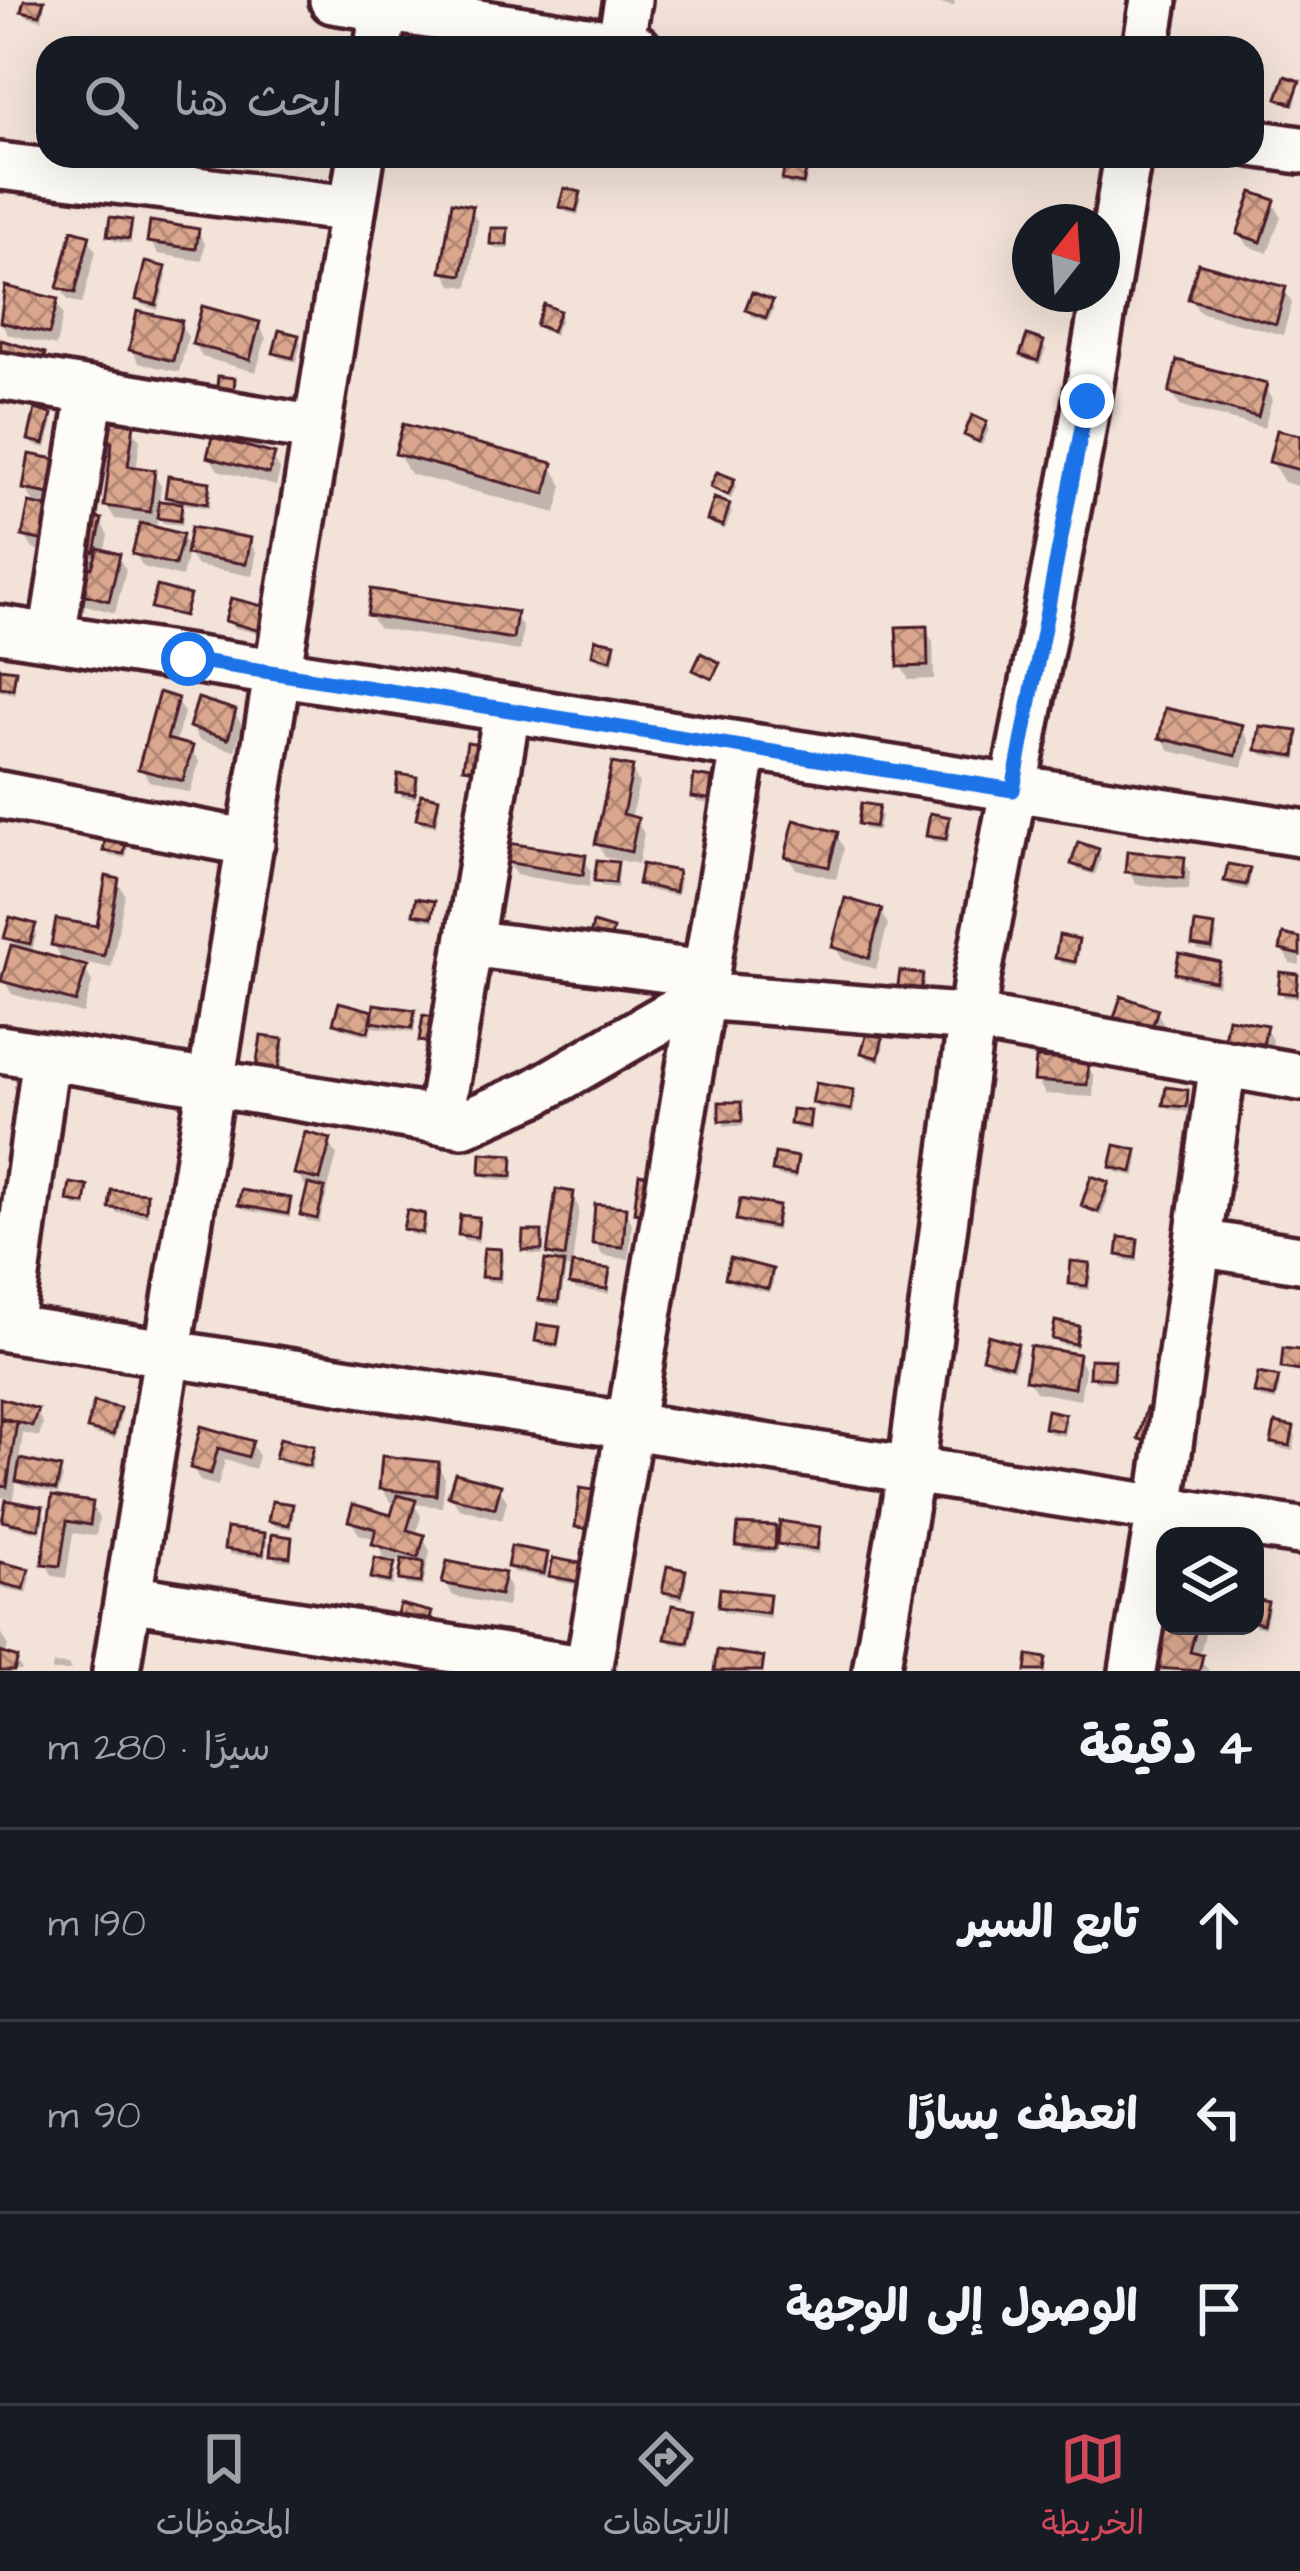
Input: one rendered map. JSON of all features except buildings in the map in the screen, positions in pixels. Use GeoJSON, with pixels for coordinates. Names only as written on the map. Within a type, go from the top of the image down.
{"type":"FeatureCollection","features":[{"type":"Feature","properties":{"kind":"street"},"geometry":{"type":"LineString","coordinates":[[333,0],[382,19],[531,36]]}},
{"type":"Feature","properties":{"kind":"street"},"geometry":{"type":"LineString","coordinates":[[628,0],[628,36]]}},
{"type":"Feature","properties":{"kind":"street"},"geometry":{"type":"LineString","coordinates":[[1148,36],[1154,0]]}},
{"type":"Feature","properties":{"kind":"street"},"geometry":{"type":"LineString","coordinates":[[1264,145],[1300,150]]}},
{"type":"Feature","properties":{"kind":"street"},"geometry":{"type":"LineString","coordinates":[[0,166],[352,209]]}},
{"type":"Feature","properties":{"kind":"street"},"geometry":{"type":"LineString","coordinates":[[116,1671],[359,168]]}},
{"type":"Feature","properties":{"kind":"street"},"geometry":{"type":"LineString","coordinates":[[876,1671],[910,1470],[972,1018],[1126,168]]}},
{"type":"Feature","properties":{"kind":"street"},"geometry":{"type":"LineString","coordinates":[[0,376],[317,429]]}},
{"type":"Feature","properties":{"kind":"street"},"geometry":{"type":"LineString","coordinates":[[52,637],[91,391]]}},
{"type":"Feature","properties":{"kind":"street"},"geometry":{"type":"LineString","coordinates":[[0,629],[1300,833]]}},
{"type":"Feature","properties":{"kind":"street"},"geometry":{"type":"LineString","coordinates":[[440,1120],[507,710]]}},
{"type":"Feature","properties":{"kind":"street"},"geometry":{"type":"LineString","coordinates":[[128,1598],[367,1653],[588,1671],[744,748]]}},
{"type":"Feature","properties":{"kind":"street"},"geometry":{"type":"LineString","coordinates":[[0,795],[251,843]]}},
{"type":"Feature","properties":{"kind":"street"},"geometry":{"type":"LineString","coordinates":[[469,943],[704,985],[972,1018],[1300,1077]]}},
{"type":"Feature","properties":{"kind":"street"},"geometry":{"type":"LineString","coordinates":[[0,1048],[463,1124],[534,1093],[704,985]]}},
{"type":"Feature","properties":{"kind":"street"},"geometry":{"type":"LineString","coordinates":[[46,1056],[4,1327],[1300,1531]]}},
{"type":"Feature","properties":{"kind":"street"},"geometry":{"type":"LineString","coordinates":[[1132,1671],[1160,1509],[1223,1063]]}},
{"type":"Feature","properties":{"kind":"street"},"geometry":{"type":"LineString","coordinates":[[1198,1243],[1300,1259]]}},
{"type":"Feature","properties":{"kind":"route"},"geometry":{"type":"LineString","coordinates":[[188,659],[1013,790],[1087,401]]}}]}
